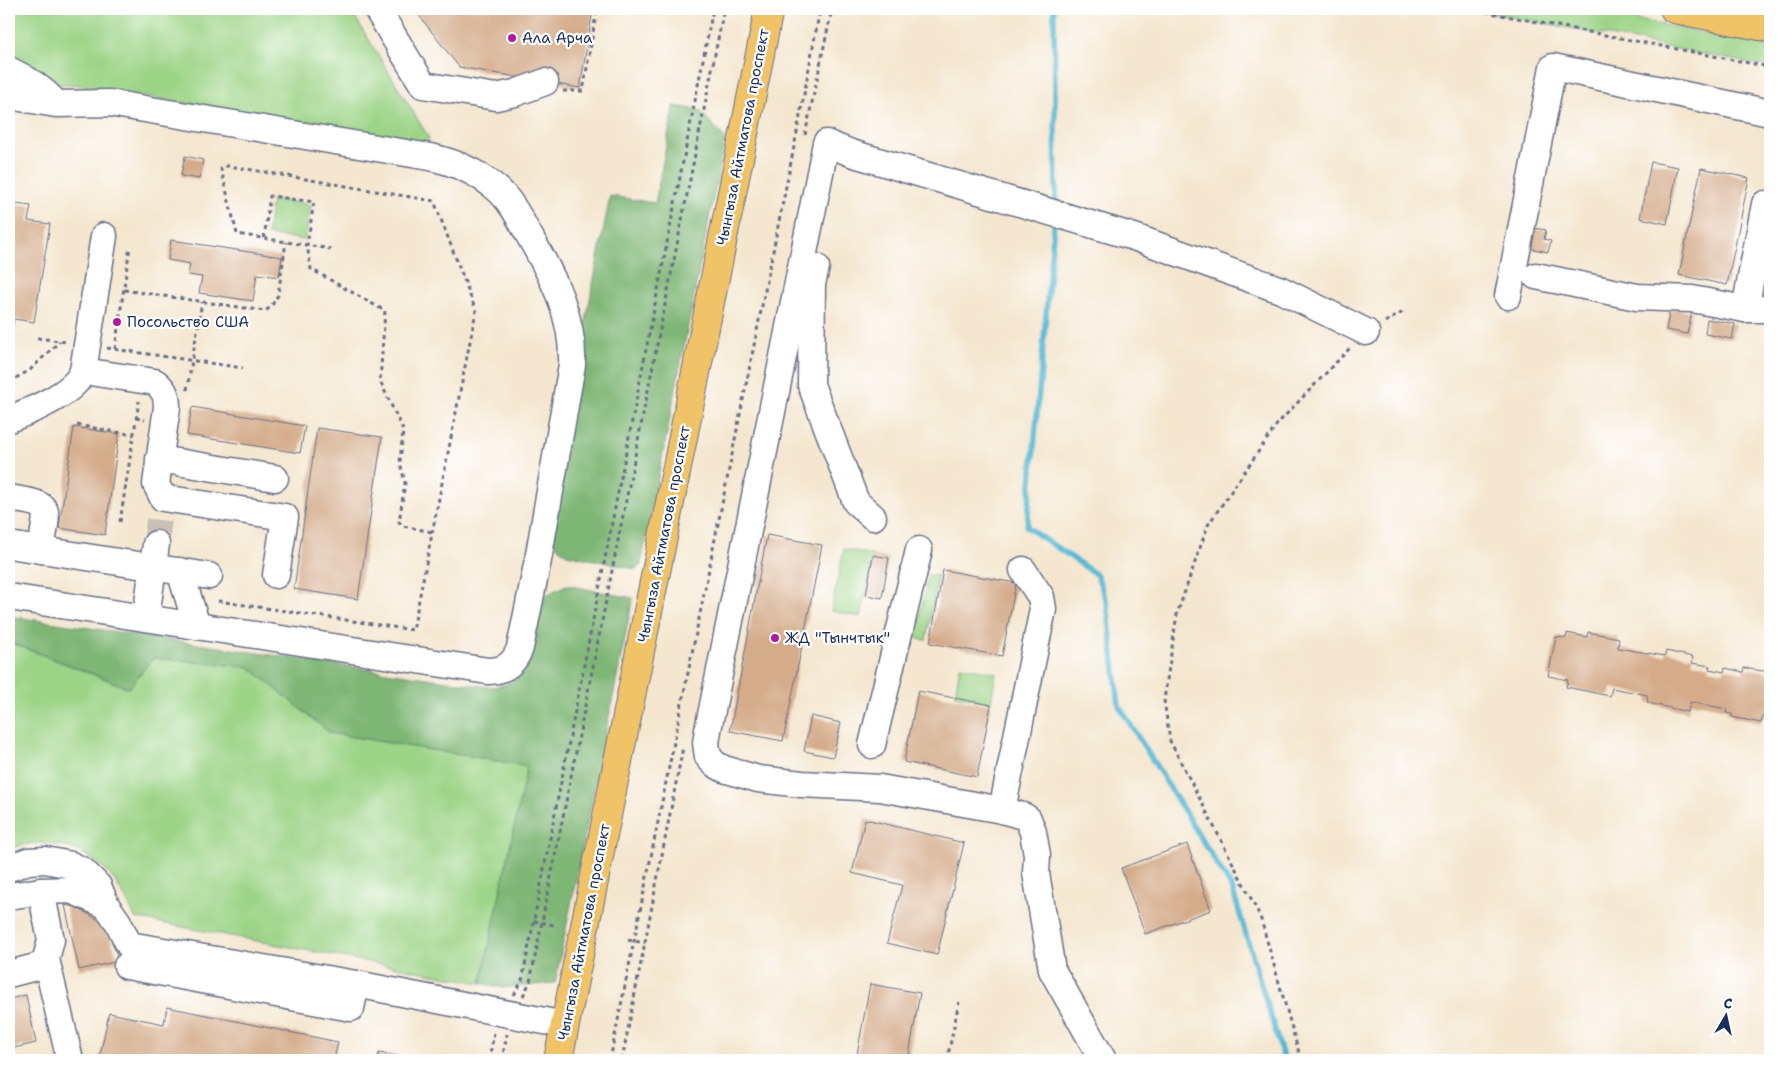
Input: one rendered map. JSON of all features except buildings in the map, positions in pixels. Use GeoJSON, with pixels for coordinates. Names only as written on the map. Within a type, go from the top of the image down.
{"type":"FeatureCollection","features":[{"type":"Feature","properties":{"kind":"main road","name":"Чынгыза Айтматова проспект"},"geometry":{"type":"LineString","coordinates":[[558,1060],[769,9]]}},
{"type":"Feature","properties":{"kind":"main road"},"geometry":{"type":"LineString","coordinates":[[1674,9],[1770,28]]}},
{"type":"Feature","properties":{"kind":"street"},"geometry":{"type":"LineString","coordinates":[[376,9],[423,85],[496,97],[549,87]]}},
{"type":"Feature","properties":{"kind":"street"},"geometry":{"type":"LineString","coordinates":[[1508,296],[1553,67],[1770,114]]}},
{"type":"Feature","properties":{"kind":"street"},"geometry":{"type":"LineString","coordinates":[[9,70],[46,92],[56,104]]}},
{"type":"Feature","properties":{"kind":"street"},"geometry":{"type":"LineString","coordinates":[[9,96],[56,104],[109,103],[430,156],[466,167],[496,188],[510,203],[552,275],[566,314],[573,349],[572,365],[538,560],[520,648],[516,660],[507,668],[499,671],[488,671],[9,597]]}},
{"type":"Feature","properties":{"kind":"street"},"geometry":{"type":"LineString","coordinates":[[833,146],[1134,237],[1281,290],[1366,332]]}},
{"type":"Feature","properties":{"kind":"street"},"geometry":{"type":"LineString","coordinates":[[833,146],[812,284],[811,385],[856,502],[873,518]]}},
{"type":"Feature","properties":{"kind":"street"},"geometry":{"type":"LineString","coordinates":[[833,146],[708,730],[706,743],[708,757],[724,769],[750,776],[802,784],[880,788],[1002,810],[1023,816],[1028,820],[1033,832],[1037,855],[1036,873],[1052,970],[1103,1060]]}},
{"type":"Feature","properties":{"kind":"street"},"geometry":{"type":"LineString","coordinates":[[1745,308],[1765,204]]}},
{"type":"Feature","properties":{"kind":"street"},"geometry":{"type":"LineString","coordinates":[[9,419],[38,406],[74,386],[80,379],[83,371],[104,236]]}},
{"type":"Feature","properties":{"kind":"street"},"geometry":{"type":"LineString","coordinates":[[1536,276],[1637,297],[1692,299],[1745,308],[1770,310]]}},
{"type":"Feature","properties":{"kind":"street"},"geometry":{"type":"LineString","coordinates":[[83,371],[155,382],[163,388],[167,396],[156,484],[158,532],[146,618]]}},
{"type":"Feature","properties":{"kind":"street"},"geometry":{"type":"LineString","coordinates":[[159,459],[275,478]]}},
{"type":"Feature","properties":{"kind":"street"},"geometry":{"type":"LineString","coordinates":[[9,498],[39,503],[44,508],[46,516],[41,550]]}},
{"type":"Feature","properties":{"kind":"street"},"geometry":{"type":"LineString","coordinates":[[9,544],[41,550],[158,532],[285,517],[276,575]]}},
{"type":"Feature","properties":{"kind":"street"},"geometry":{"type":"LineString","coordinates":[[158,532],[180,571],[198,626]]}},
{"type":"Feature","properties":{"kind":"street"},"geometry":{"type":"LineString","coordinates":[[872,745],[919,550]]}},
{"type":"Feature","properties":{"kind":"street"},"geometry":{"type":"LineString","coordinates":[[1002,810],[1043,609],[1041,597],[1022,570]]}},
{"type":"Feature","properties":{"kind":"street"},"geometry":{"type":"LineString","coordinates":[[180,571],[209,576]]}},
{"type":"Feature","properties":{"kind":"street"},"geometry":{"type":"LineString","coordinates":[[106,905],[71,890],[33,892],[22,887],[14,865],[36,860],[56,861],[83,871],[98,886],[106,905],[118,922],[129,945],[356,984],[565,1025]]}},
{"type":"Feature","properties":{"kind":"street"},"geometry":{"type":"LineString","coordinates":[[33,892],[61,875],[56,861]]}},
{"type":"Feature","properties":{"kind":"street"},"geometry":{"type":"LineString","coordinates":[[33,892],[51,940],[46,959],[70,1060]]}},
{"type":"Feature","properties":{"kind":"street"},"geometry":{"type":"LineString","coordinates":[[9,974],[47,964]]}},
{"type":"Feature","properties":{"kind":"street"},"geometry":{"type":"LineString","coordinates":[[127,966],[351,1008],[356,984]]}},
{"type":"Feature","properties":{"kind":"path"},"geometry":{"type":"LineString","coordinates":[[549,87],[583,91],[597,9]]}},
{"type":"Feature","properties":{"kind":"path"},"geometry":{"type":"LineString","coordinates":[[502,1060],[509,1024],[508,1013],[522,981],[713,9]]}},
{"type":"Feature","properties":{"kind":"path"},"geometry":{"type":"LineString","coordinates":[[489,1060],[497,1022],[508,1013],[530,982],[724,9]]}},
{"type":"Feature","properties":{"kind":"path"},"geometry":{"type":"LineString","coordinates":[[610,1060],[796,142],[820,9]]}},
{"type":"Feature","properties":{"kind":"path"},"geometry":{"type":"LineString","coordinates":[[1470,9],[1770,67]]}},
{"type":"Feature","properties":{"kind":"path"},"geometry":{"type":"LineString","coordinates":[[218,601],[412,630],[476,311],[434,201],[224,166],[221,169],[238,234],[331,249]]}},
{"type":"Feature","properties":{"kind":"path"},"geometry":{"type":"LineString","coordinates":[[264,238],[270,196],[314,202],[307,245],[311,268],[385,311],[380,381],[403,430],[400,462],[405,483],[399,522],[403,526],[432,532]]}},
{"type":"Feature","properties":{"kind":"path"},"geometry":{"type":"LineString","coordinates":[[124,290],[265,311],[271,307],[278,295],[286,242]]}},
{"type":"Feature","properties":{"kind":"path"},"geometry":{"type":"LineString","coordinates":[[115,349],[130,246]]}},
{"type":"Feature","properties":{"kind":"path"},"geometry":{"type":"LineString","coordinates":[[186,398],[202,302]]}},
{"type":"Feature","properties":{"kind":"path"},"geometry":{"type":"LineString","coordinates":[[1301,1060],[1260,916],[1170,741],[1164,700],[1178,614],[1208,525],[1278,423],[1366,332],[1403,312]]}},
{"type":"Feature","properties":{"kind":"path"},"geometry":{"type":"LineString","coordinates":[[37,338],[243,368]]}},
{"type":"Feature","properties":{"kind":"path"},"geometry":{"type":"LineString","coordinates":[[9,382],[30,370],[60,341]]}},
{"type":"Feature","properties":{"kind":"path"},"geometry":{"type":"LineString","coordinates":[[120,522],[142,380]]}},
{"type":"Feature","properties":{"kind":"path"},"geometry":{"type":"LineString","coordinates":[[78,425],[134,434]]}},
{"type":"Feature","properties":{"kind":"path"},"geometry":{"type":"LineString","coordinates":[[534,921],[554,925]]}},
{"type":"Feature","properties":{"kind":"path"},"geometry":{"type":"LineString","coordinates":[[628,940],[645,943]]}},
{"type":"Feature","properties":{"kind":"path"},"geometry":{"type":"LineString","coordinates":[[947,1060],[959,1002]]}},
{"type":"Feature","properties":{"kind":"green space"},"geometry":{"type":"Polygon","coordinates":[[[9,9],[350,9],[429,138],[427,144],[72,84],[9,85],[9,9]]]}},
{"type":"Feature","properties":{"kind":"green space"},"geometry":{"type":"Polygon","coordinates":[[[1470,9],[1582,9],[1770,46],[1770,67],[1470,9]]]}},
{"type":"Feature","properties":{"kind":"green space"},"geometry":{"type":"Polygon","coordinates":[[[674,106],[699,110],[725,138],[641,565],[635,569],[567,554],[559,549],[553,540],[584,330],[610,196],[655,203],[674,106]]]}},
{"type":"Feature","properties":{"kind":"green space"},"geometry":{"type":"Polygon","coordinates":[[[272,199],[311,205],[305,240],[267,235],[272,199]]]}},
{"type":"Feature","properties":{"kind":"green space"},"geometry":{"type":"Polygon","coordinates":[[[844,549],[873,555],[861,617],[831,611],[844,549]]]}},
{"type":"Feature","properties":{"kind":"green space"},"geometry":{"type":"Polygon","coordinates":[[[928,575],[938,576],[926,640],[916,637],[928,575]]]}},
{"type":"Feature","properties":{"kind":"green space"},"geometry":{"type":"Polygon","coordinates":[[[566,585],[633,598],[555,983],[503,988],[481,983],[527,766],[330,733],[249,667],[153,658],[129,688],[9,642],[9,616],[494,687],[512,682],[522,674],[533,649],[546,595],[566,585]]]}},
{"type":"Feature","properties":{"kind":"green space"},"geometry":{"type":"Polygon","coordinates":[[[9,642],[128,688],[153,658],[249,667],[330,733],[528,766],[481,983],[135,918],[117,884],[96,862],[83,854],[54,844],[39,843],[9,849],[9,642]]]}},
{"type":"Feature","properties":{"kind":"green space"},"geometry":{"type":"Polygon","coordinates":[[[960,666],[996,673],[991,702],[955,695],[960,666]]]}},
{"type":"Feature","properties":{"kind":"waterway"},"geometry":{"type":"LineString","coordinates":[[1054,9],[1056,204]]}},
{"type":"Feature","properties":{"kind":"waterway"},"geometry":{"type":"LineString","coordinates":[[1054,224],[1027,527],[1097,575],[1107,603],[1119,706],[1232,888],[1284,1060]]}},
{"type":"Feature","properties":{"kind":"tunnel"},"geometry":{"type":"LineString","coordinates":[[156,544],[159,520]]}},
{"type":"Feature","properties":{"kind":"place","name":"Ала Арча"},"geometry":{"type":"Point","coordinates":[512,38]}},
{"type":"Feature","properties":{"kind":"place","name":"Посольство США"},"geometry":{"type":"Point","coordinates":[117,322]}},
{"type":"Feature","properties":{"kind":"place","name":"ЖД \"Тынчтык\""},"geometry":{"type":"Point","coordinates":[775,638]}}]}
